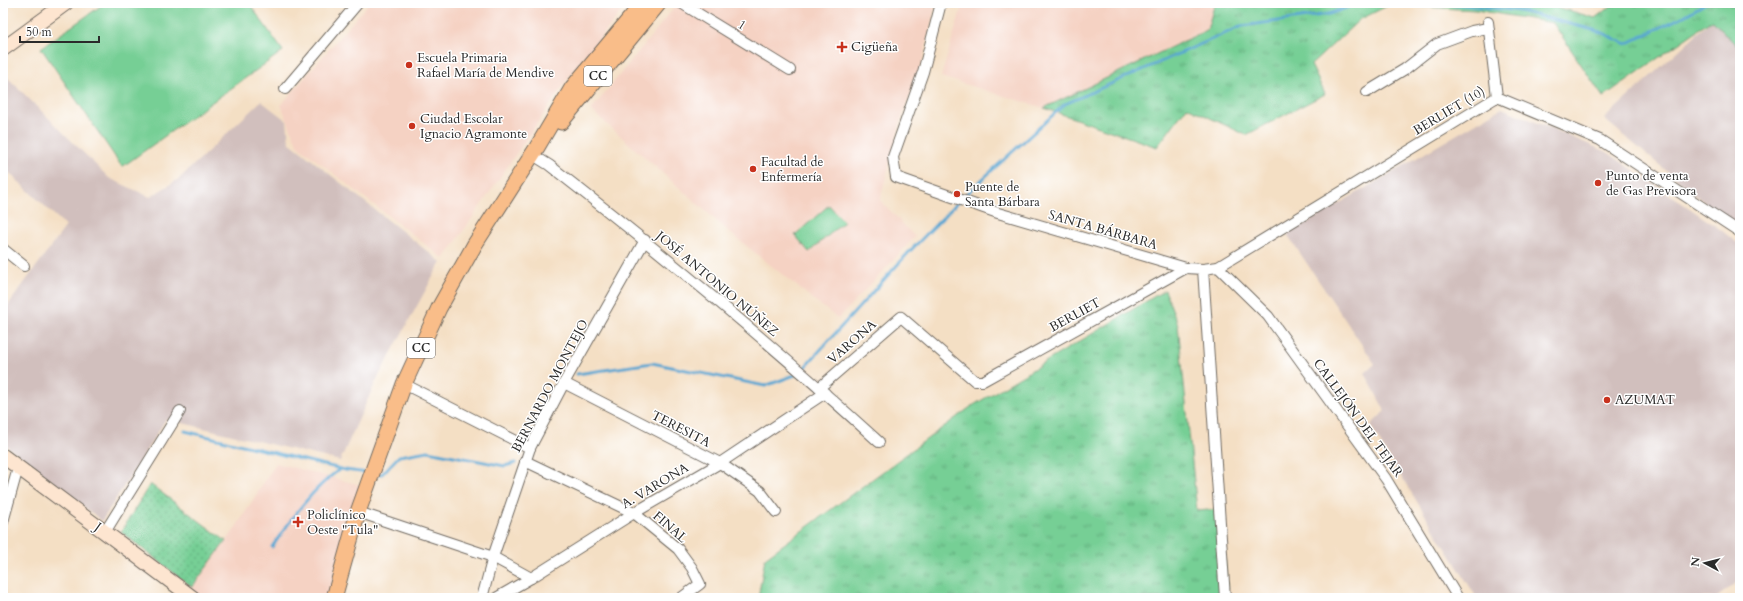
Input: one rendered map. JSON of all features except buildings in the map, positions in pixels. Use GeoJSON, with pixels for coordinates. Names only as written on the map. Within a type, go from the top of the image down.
{"type":"FeatureCollection","features":[{"type":"Feature","properties":{"kind":"main road"},"geometry":{"type":"LineString","coordinates":[[3,49],[66,3]]}},
{"type":"Feature","properties":{"kind":"main road","name":"CC"},"geometry":{"type":"LineString","coordinates":[[334,598],[358,512],[404,384],[439,308],[475,244],[534,152],[572,88],[643,3]]}},
{"type":"Feature","properties":{"kind":"main road","name":"CC"},"geometry":{"type":"LineString","coordinates":[[534,152],[659,3]]}},
{"type":"Feature","properties":{"kind":"main road","name":"J"},"geometry":{"type":"LineString","coordinates":[[3,456],[193,598]]}},
{"type":"Feature","properties":{"kind":"street"},"geometry":{"type":"LineString","coordinates":[[285,89],[358,3]]}},
{"type":"Feature","properties":{"kind":"street","name":"1"},"geometry":{"type":"LineString","coordinates":[[680,3],[790,70]]}},
{"type":"Feature","properties":{"kind":"street","name":"SANTA BÁRBARA"},"geometry":{"type":"LineString","coordinates":[[941,3],[923,72],[893,158],[896,177],[998,213],[1186,268],[1203,269],[1218,267]]}},
{"type":"Feature","properties":{"kind":"street"},"geometry":{"type":"LineString","coordinates":[[1367,92],[1405,70],[1437,44],[1488,24],[1497,98]]}},
{"type":"Feature","properties":{"kind":"street","name":"BERLIET (10)"},"geometry":{"type":"LineString","coordinates":[[1218,267],[1497,98],[1600,140],[1740,232]]}},
{"type":"Feature","properties":{"kind":"street","name":"JOSÉ ANTONIO NÚÑEZ"},"geometry":{"type":"LineString","coordinates":[[534,152],[645,240],[822,390],[879,442]]}},
{"type":"Feature","properties":{"kind":"street","name":"BERNARDO MONTEJO"},"geometry":{"type":"LineString","coordinates":[[482,598],[493,557],[524,461],[564,382],[645,240]]}},
{"type":"Feature","properties":{"kind":"street"},"geometry":{"type":"LineString","coordinates":[[3,249],[24,266]]}},
{"type":"Feature","properties":{"kind":"street","name":"CALLEJÓN DEL TEJAR"},"geometry":{"type":"LineString","coordinates":[[1218,267],[1268,316],[1382,473],[1458,598]]}},
{"type":"Feature","properties":{"kind":"street","name":"BERLIET"},"geometry":{"type":"LineString","coordinates":[[901,317],[975,381],[983,381],[1186,268]]}},
{"type":"Feature","properties":{"kind":"street"},"geometry":{"type":"LineString","coordinates":[[1203,269],[1225,598]]}},
{"type":"Feature","properties":{"kind":"street","name":"VARONA"},"geometry":{"type":"LineString","coordinates":[[822,390],[901,317]]}},
{"type":"Feature","properties":{"kind":"street","name":"TERESITA"},"geometry":{"type":"LineString","coordinates":[[564,382],[720,463],[760,491],[776,512]]}},
{"type":"Feature","properties":{"kind":"street"},"geometry":{"type":"LineString","coordinates":[[404,384],[530,448]]}},
{"type":"Feature","properties":{"kind":"street","name":"A. VARONA"},"geometry":{"type":"LineString","coordinates":[[496,598],[531,578],[634,513],[720,463],[822,390]]}},
{"type":"Feature","properties":{"kind":"street"},"geometry":{"type":"LineString","coordinates":[[105,532],[180,411]]}},
{"type":"Feature","properties":{"kind":"street","name":"FINAL"},"geometry":{"type":"LineString","coordinates":[[524,461],[634,513],[678,550],[692,568],[700,584],[681,598]]}},
{"type":"Feature","properties":{"kind":"street"},"geometry":{"type":"LineString","coordinates":[[3,522],[18,468]]}},
{"type":"Feature","properties":{"kind":"street"},"geometry":{"type":"LineString","coordinates":[[358,512],[493,557],[531,578]]}},
{"type":"Feature","properties":{"kind":"shaded area","name":"Ciudad Escolar Ignacio Agramonte"},"geometry":{"type":"Polygon","coordinates":[[[369,3],[628,3],[569,77],[444,259],[298,146],[281,105],[369,3]]]}},
{"type":"Feature","properties":{"kind":"shaded area","name":"Facultad de Enfermería"},"geometry":{"type":"Polygon","coordinates":[[[678,3],[936,3],[920,71],[902,116],[880,200],[915,237],[838,319],[734,236],[591,110],[678,3]]]}},
{"type":"Feature","properties":{"kind":"shaded area"},"geometry":{"type":"Polygon","coordinates":[[[963,3],[1215,3],[1207,30],[1044,108],[941,77],[963,3]]]}},
{"type":"Feature","properties":{"kind":"shaded area"},"geometry":{"type":"Polygon","coordinates":[[[1712,20],[1740,49],[1740,232],[1604,119],[1712,20]]]}},
{"type":"Feature","properties":{"kind":"shaded area"},"geometry":{"type":"Polygon","coordinates":[[[3,73],[109,178],[150,197],[179,179],[261,101],[287,121],[289,142],[441,262],[376,381],[340,461],[166,419],[102,521],[3,443],[3,312],[66,226],[3,167],[3,73]]]}},
{"type":"Feature","properties":{"kind":"shaded area"},"geometry":{"type":"Polygon","coordinates":[[[1502,108],[1607,152],[1717,227],[1740,245],[1740,580],[1716,598],[1477,598],[1381,444],[1371,425],[1385,411],[1365,373],[1375,364],[1287,234],[1502,108]]]}},
{"type":"Feature","properties":{"kind":"shaded area","name":"Policlínico Oeste \"Tula\""},"geometry":{"type":"Polygon","coordinates":[[[276,463],[368,487],[334,598],[193,598],[188,595],[192,587],[233,532],[276,463]]]}},
{"type":"Feature","properties":{"kind":"green space"},"geometry":{"type":"Polygon","coordinates":[[[105,3],[249,3],[283,51],[122,167],[41,48],[105,3]]]}},
{"type":"Feature","properties":{"kind":"green space"},"geometry":{"type":"Polygon","coordinates":[[[1215,3],[1543,3],[1595,18],[1615,3],[1740,3],[1740,49],[1712,20],[1603,97],[1553,23],[1476,10],[1389,5],[1359,20],[1311,65],[1325,94],[1246,135],[1187,107],[1157,147],[1044,108],[1207,30],[1215,3]]]}},
{"type":"Feature","properties":{"kind":"green space"},"geometry":{"type":"Polygon","coordinates":[[[829,205],[844,222],[809,252],[795,235],[829,205]]]}},
{"type":"Feature","properties":{"kind":"green space"},"geometry":{"type":"Polygon","coordinates":[[[1165,290],[1178,325],[1197,511],[1220,509],[1228,598],[758,598],[765,558],[972,406],[1165,290]]]}},
{"type":"Feature","properties":{"kind":"green space"},"geometry":{"type":"Polygon","coordinates":[[[150,484],[226,541],[192,587],[121,532],[150,484]]]}},
{"type":"Feature","properties":{"kind":"waterway"},"geometry":{"type":"LineString","coordinates":[[804,368],[909,252],[965,195],[1065,104],[1242,26],[1329,14],[1360,3]]}},
{"type":"Feature","properties":{"kind":"waterway"},"geometry":{"type":"LineString","coordinates":[[1445,3],[1520,11],[1601,32],[1626,44],[1684,16],[1706,3]]}},
{"type":"Feature","properties":{"kind":"waterway"},"geometry":{"type":"LineString","coordinates":[[577,374],[652,363],[765,386],[795,375]]}},
{"type":"Feature","properties":{"kind":"waterway"},"geometry":{"type":"LineString","coordinates":[[185,431],[345,470],[368,473]]}},
{"type":"Feature","properties":{"kind":"waterway"},"geometry":{"type":"LineString","coordinates":[[378,474],[382,474],[399,456],[428,451],[505,466],[515,463]]}},
{"type":"Feature","properties":{"kind":"waterway"},"geometry":{"type":"LineString","coordinates":[[272,547],[311,495],[340,469]]}},
{"type":"Feature","properties":{"kind":"place","name":"Cigüeña"},"geometry":{"type":"Point","coordinates":[842,47]}},
{"type":"Feature","properties":{"kind":"place","name":"Escuela Primaria Rafael María de Mendive"},"geometry":{"type":"Point","coordinates":[409,65]}},
{"type":"Feature","properties":{"kind":"place","name":"Ciudad Escolar Ignacio Agramonte"},"geometry":{"type":"Point","coordinates":[412,126]}},
{"type":"Feature","properties":{"kind":"place","name":"Facultad de Enfermería"},"geometry":{"type":"Point","coordinates":[753,169]}},
{"type":"Feature","properties":{"kind":"place","name":"Punto de venta de Gas Previsora"},"geometry":{"type":"Point","coordinates":[1598,183]}},
{"type":"Feature","properties":{"kind":"place","name":"Puente de Santa Bárbara"},"geometry":{"type":"Point","coordinates":[957,194]}},
{"type":"Feature","properties":{"kind":"place","name":"AZUMAT"},"geometry":{"type":"Point","coordinates":[1607,400]}},
{"type":"Feature","properties":{"kind":"place","name":"Policlínico Oeste \"Tula\""},"geometry":{"type":"Point","coordinates":[298,522]}}]}
